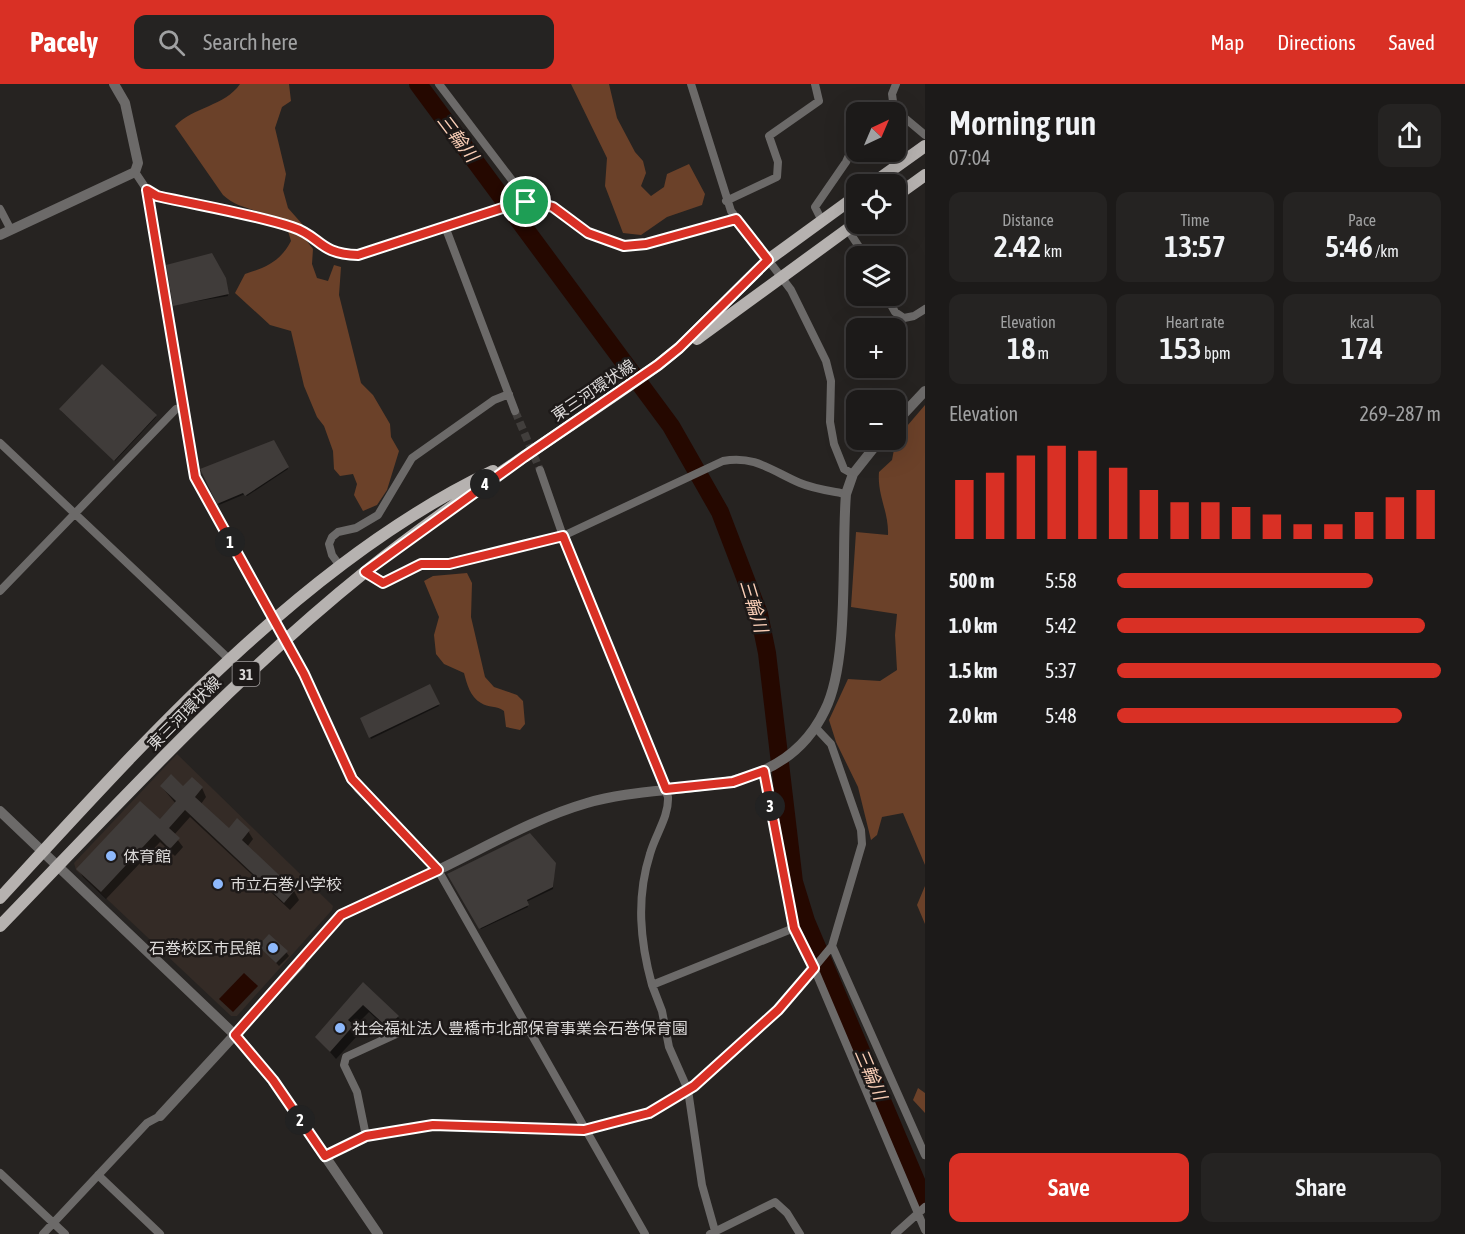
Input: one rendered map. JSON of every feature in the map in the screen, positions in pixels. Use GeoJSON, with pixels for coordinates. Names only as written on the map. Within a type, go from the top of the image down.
{"type":"FeatureCollection","features":[{"type":"Feature","properties":{"kind":"main road"},"geometry":{"type":"LineString","coordinates":[[886,174],[925,146]]}},
{"type":"Feature","properties":{"kind":"main road"},"geometry":{"type":"LineString","coordinates":[[906,189],[925,175]]}},
{"type":"Feature","properties":{"kind":"main road","name":"東三河環状線"},"geometry":{"type":"LineString","coordinates":[[0,926],[245,674],[284,640],[365,572],[524,457],[658,365],[679,348],[768,260],[846,203]]}},
{"type":"Feature","properties":{"kind":"main road","name":"東三河環状線"},"geometry":{"type":"LineString","coordinates":[[679,348],[701,336],[846,231]]}},
{"type":"Feature","properties":{"kind":"main road","name":"東三河環状線"},"geometry":{"type":"LineString","coordinates":[[0,898],[230,660],[340,566],[368,545],[434,503],[524,457]]}},
{"type":"Feature","properties":{"kind":"street"},"geometry":{"type":"LineString","coordinates":[[0,235],[135,172],[138,163],[125,102],[114,84]]}},
{"type":"Feature","properties":{"kind":"street"},"geometry":{"type":"LineString","coordinates":[[439,84],[524,202]]}},
{"type":"Feature","properties":{"kind":"street"},"geometry":{"type":"LineString","coordinates":[[691,84],[710,139],[726,201],[736,219],[781,277],[802,309],[826,361],[831,381],[830,422],[834,444],[844,468],[853,474]]}},
{"type":"Feature","properties":{"kind":"street"},"geometry":{"type":"LineString","coordinates":[[726,201],[777,177],[778,162],[769,136],[819,101],[815,84]]}},
{"type":"Feature","properties":{"kind":"street"},"geometry":{"type":"LineString","coordinates":[[892,102],[896,84]]}},
{"type":"Feature","properties":{"kind":"street"},"geometry":{"type":"LineString","coordinates":[[906,122],[925,135]]}},
{"type":"Feature","properties":{"kind":"street"},"geometry":{"type":"LineString","coordinates":[[822,221],[815,207],[846,162]]}},
{"type":"Feature","properties":{"kind":"street"},"geometry":{"type":"LineString","coordinates":[[135,172],[147,190],[181,408],[195,477],[304,674],[358,789],[438,870],[645,1234]]}},
{"type":"Feature","properties":{"kind":"street"},"geometry":{"type":"LineString","coordinates":[[147,190],[157,196],[295,227],[328,251],[341,255],[358,255],[446,229],[524,202],[553,207],[588,233],[624,246],[646,244],[736,219]]}},
{"type":"Feature","properties":{"kind":"street"},"geometry":{"type":"LineString","coordinates":[[0,209],[11,230]]}},
{"type":"Feature","properties":{"kind":"street"},"geometry":{"type":"LineString","coordinates":[[446,229],[516,411]]}},
{"type":"Feature","properties":{"kind":"street"},"geometry":{"type":"LineString","coordinates":[[892,306],[895,312],[904,318],[914,316],[925,309]]}},
{"type":"Feature","properties":{"kind":"street"},"geometry":{"type":"LineString","coordinates":[[906,411],[925,391]]}},
{"type":"Feature","properties":{"kind":"street"},"geometry":{"type":"LineString","coordinates":[[340,566],[332,555],[329,544],[332,537],[338,532],[356,528],[378,515],[412,458],[494,400],[509,394]]}},
{"type":"Feature","properties":{"kind":"street"},"geometry":{"type":"LineString","coordinates":[[0,591],[176,409],[181,408]]}},
{"type":"Feature","properties":{"kind":"street"},"geometry":{"type":"LineString","coordinates":[[0,443],[230,660]]}},
{"type":"Feature","properties":{"kind":"street"},"geometry":{"type":"LineString","coordinates":[[43,1234],[147,1123],[160,1116],[301,963],[341,915],[531,825],[584,804],[666,789],[733,782],[766,770],[791,753],[815,727],[828,702],[839,652],[846,494],[853,474],[872,450]]}},
{"type":"Feature","properties":{"kind":"street"},"geometry":{"type":"LineString","coordinates":[[365,572],[383,583],[421,564],[449,564],[563,536],[686,478],[737,459],[756,461],[811,488],[846,494]]}},
{"type":"Feature","properties":{"kind":"street"},"geometry":{"type":"LineString","coordinates":[[540,470],[563,536],[666,789],[668,806],[642,878],[640,905],[645,959],[662,1011],[669,1047],[688,1090],[702,1185],[713,1232],[775,1202],[787,1213],[800,1234]]}},
{"type":"Feature","properties":{"kind":"street"},"geometry":{"type":"LineString","coordinates":[[325,1156],[366,1136],[433,1125],[584,1130],[649,1113],[688,1090],[778,1010],[831,948],[862,844],[861,830],[831,744],[815,727]]}},
{"type":"Feature","properties":{"kind":"street"},"geometry":{"type":"LineString","coordinates":[[766,770],[794,928],[815,967],[921,1209],[925,1230]]}},
{"type":"Feature","properties":{"kind":"street"},"geometry":{"type":"LineString","coordinates":[[0,811],[235,1035],[273,1080],[378,1234]]}},
{"type":"Feature","properties":{"kind":"street"},"geometry":{"type":"LineString","coordinates":[[652,985],[794,928]]}},
{"type":"Feature","properties":{"kind":"street"},"geometry":{"type":"LineString","coordinates":[[831,948],[925,1155]]}},
{"type":"Feature","properties":{"kind":"street"},"geometry":{"type":"LineString","coordinates":[[366,1136],[357,1092],[344,1065],[346,1058],[407,1029]]}},
{"type":"Feature","properties":{"kind":"street"},"geometry":{"type":"LineString","coordinates":[[0,1173],[65,1234]]}},
{"type":"Feature","properties":{"kind":"street"},"geometry":{"type":"LineString","coordinates":[[98,1175],[160,1234]]}},
{"type":"Feature","properties":{"kind":"street"},"geometry":{"type":"LineString","coordinates":[[895,1234],[921,1209]]}},
{"type":"Feature","properties":{"kind":"shaded area"},"geometry":{"type":"Polygon","coordinates":[[[240,84],[289,84],[291,101],[282,107],[275,128],[286,174],[283,190],[288,208],[303,225],[306,240],[313,249],[312,264],[317,278],[328,281],[334,265],[341,267],[339,295],[361,383],[373,395],[390,424],[391,437],[399,451],[387,490],[377,505],[363,511],[354,495],[357,484],[353,474],[340,476],[334,469],[333,451],[324,426],[317,417],[304,386],[291,331],[270,325],[235,293],[245,274],[272,263],[287,248],[291,241],[285,221],[237,204],[223,195],[175,126],[226,97],[240,84]]]}},
{"type":"Feature","properties":{"kind":"shaded area"},"geometry":{"type":"Polygon","coordinates":[[[571,84],[609,84],[617,118],[635,152],[643,161],[646,173],[641,186],[651,196],[664,187],[667,174],[689,164],[705,194],[702,205],[667,217],[641,235],[623,233],[605,186],[607,158],[571,84]]]}},
{"type":"Feature","properties":{"kind":"shaded area"},"geometry":{"type":"Polygon","coordinates":[[[925,405],[925,865],[903,813],[882,817],[877,835],[871,840],[858,787],[836,742],[829,720],[848,679],[880,681],[897,670],[895,635],[897,614],[851,607],[856,532],[888,535],[879,472],[892,460],[894,450],[906,450],[906,427],[925,405]]]}},
{"type":"Feature","properties":{"kind":"shaded area"},"geometry":{"type":"Polygon","coordinates":[[[467,573],[472,583],[471,617],[485,677],[494,687],[517,695],[523,701],[525,724],[520,730],[506,727],[504,711],[484,705],[477,700],[470,690],[464,673],[444,664],[436,654],[434,635],[439,617],[424,581],[433,576],[467,573]]]}},
{"type":"Feature","properties":{"kind":"shaded area"},"geometry":{"type":"Polygon","coordinates":[[[177,754],[333,906],[332,910],[237,1016],[231,1016],[76,870],[74,863],[177,754]]]}},
{"type":"Feature","properties":{"kind":"shaded area"},"geometry":{"type":"Polygon","coordinates":[[[925,886],[925,924],[917,905],[925,886]]]}},
{"type":"Feature","properties":{"kind":"shaded area"},"geometry":{"type":"Polygon","coordinates":[[[244,973],[258,986],[233,1012],[219,999],[244,973]]]}},
{"type":"Feature","properties":{"kind":"shaded area"},"geometry":{"type":"Polygon","coordinates":[[[918,1088],[925,1093],[925,1113],[913,1100],[918,1088]]]}},
{"type":"Feature","properties":{"kind":"building"},"geometry":{"type":"Polygon","coordinates":[[[212,253],[226,278],[229,294],[173,306],[166,265],[212,253]]]}},
{"type":"Feature","properties":{"kind":"building"},"geometry":{"type":"Polygon","coordinates":[[[102,364],[157,415],[114,461],[59,409],[102,364]]]}},
{"type":"Feature","properties":{"kind":"building"},"geometry":{"type":"Polygon","coordinates":[[[274,440],[289,467],[245,496],[243,493],[217,504],[200,469],[274,440]]]}},
{"type":"Feature","properties":{"kind":"building"},"geometry":{"type":"Polygon","coordinates":[[[430,684],[440,704],[369,738],[360,718],[430,684]]]}},
{"type":"Feature","properties":{"kind":"building"},"geometry":{"type":"Polygon","coordinates":[[[171,774],[183,786],[192,777],[203,787],[195,797],[229,828],[237,818],[250,830],[242,840],[295,890],[284,903],[185,810],[169,828],[180,838],[170,849],[155,834],[101,892],[76,869],[140,801],[160,819],[176,801],[160,786],[171,774]]]}},
{"type":"Feature","properties":{"kind":"building"},"geometry":{"type":"Polygon","coordinates":[[[530,833],[556,863],[553,887],[527,900],[529,905],[479,929],[447,874],[530,833]]]}},
{"type":"Feature","properties":{"kind":"building","name":"石巻校区市民館"},"geometry":{"type":"Polygon","coordinates":[[[269,934],[288,951],[276,963],[258,946],[269,934]]]}},
{"type":"Feature","properties":{"kind":"building"},"geometry":{"type":"Polygon","coordinates":[[[363,982],[399,1016],[387,1027],[363,1005],[348,1020],[354,1025],[330,1052],[315,1037],[363,982]]]}},
{"type":"Feature","properties":{"kind":"waterway","name":"三輪川"},"geometry":{"type":"LineString","coordinates":[[418,84],[671,426],[720,512],[759,614],[767,653],[794,882],[806,921],[925,1202]]}},
{"type":"Feature","properties":{"kind":"tunnel"},"geometry":{"type":"LineString","coordinates":[[515,411],[540,470]]}},
{"type":"Feature","properties":{"kind":"place","name":"体育館"},"geometry":{"type":"Point","coordinates":[111,856]}},
{"type":"Feature","properties":{"kind":"place","name":"市立石巻小学校"},"geometry":{"type":"Point","coordinates":[218,884]}},
{"type":"Feature","properties":{"kind":"place","name":"石巻校区市民館"},"geometry":{"type":"Point","coordinates":[273,948]}},
{"type":"Feature","properties":{"kind":"place","name":"社会福祉法人豊橋市北部保育事業会石巻保育園"},"geometry":{"type":"Point","coordinates":[340,1028]}},
{"type":"Feature","properties":{"kind":"route"},"geometry":{"type":"LineString","coordinates":[[147,190],[157,196],[295,227],[328,251],[341,255],[358,255],[526,202],[527,200],[553,207],[588,233],[607,242],[624,246],[646,244],[718,222],[736,219],[768,260],[679,348],[658,365],[443,514],[365,572],[383,583],[421,564],[449,564],[563,536],[637,723],[666,789],[733,782],[764,771],[794,928],[814,968],[795,993],[778,1010],[694,1086],[649,1113],[584,1130],[433,1125],[366,1136],[325,1156],[273,1080],[235,1035],[341,915],[438,870],[358,789],[304,674],[195,477],[181,408],[147,190]]}}]}
